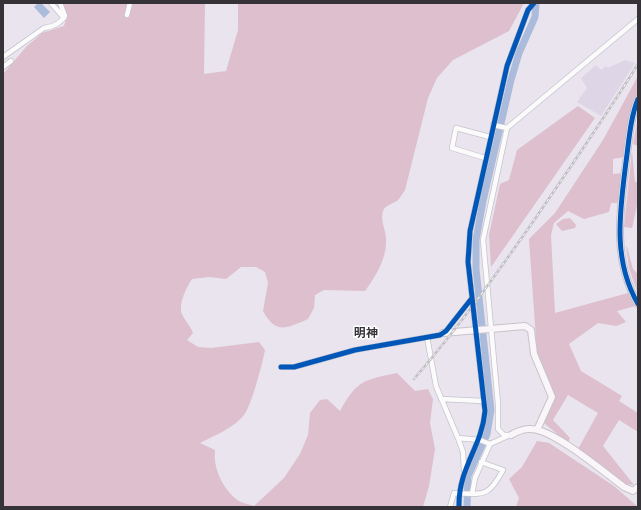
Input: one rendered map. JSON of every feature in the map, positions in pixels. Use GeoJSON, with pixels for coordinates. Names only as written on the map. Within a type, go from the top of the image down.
{"type":"FeatureCollection","features":[{"type":"Feature","properties":{"kind":"street"},"geometry":{"type":"LineString","coordinates":[[51,3],[64,18]]}},
{"type":"Feature","properties":{"kind":"street"},"geometry":{"type":"LineString","coordinates":[[60,3],[64,18]]}},
{"type":"Feature","properties":{"kind":"street"},"geometry":{"type":"LineString","coordinates":[[127,15],[130,3]]}},
{"type":"Feature","properties":{"kind":"street"},"geometry":{"type":"LineString","coordinates":[[464,470],[479,440],[484,423],[485,411],[468,262],[470,231],[485,158],[494,126],[507,66],[532,4]]}},
{"type":"Feature","properties":{"kind":"street"},"geometry":{"type":"LineString","coordinates":[[3,58],[44,28],[57,25],[64,18]]}},
{"type":"Feature","properties":{"kind":"street"},"geometry":{"type":"LineString","coordinates":[[510,435],[504,435],[498,429],[498,404],[489,329],[483,240],[505,128],[638,19]]}},
{"type":"Feature","properties":{"kind":"street"},"geometry":{"type":"LineString","coordinates":[[3,67],[11,61]]}},
{"type":"Feature","properties":{"kind":"street"},"geometry":{"type":"LineString","coordinates":[[638,99],[631,124],[619,232],[620,253],[624,271],[638,304]]}},
{"type":"Feature","properties":{"kind":"street"},"geometry":{"type":"LineString","coordinates":[[494,126],[505,128]]}},
{"type":"Feature","properties":{"kind":"street"},"geometry":{"type":"LineString","coordinates":[[485,158],[452,148],[456,128],[490,137]]}},
{"type":"Feature","properties":{"kind":"street"},"geometry":{"type":"LineString","coordinates":[[443,333],[472,298]]}},
{"type":"Feature","properties":{"kind":"street"},"geometry":{"type":"LineString","coordinates":[[282,367],[316,362],[355,350],[443,333],[525,326],[531,330],[534,354],[552,397],[537,430]]}},
{"type":"Feature","properties":{"kind":"street"},"geometry":{"type":"LineString","coordinates":[[427,337],[436,386],[463,452],[464,470],[459,507]]}},
{"type":"Feature","properties":{"kind":"street"},"geometry":{"type":"LineString","coordinates":[[441,399],[483,401]]}},
{"type":"Feature","properties":{"kind":"street"},"geometry":{"type":"LineString","coordinates":[[471,494],[481,462],[490,444],[526,429],[537,430],[548,434],[579,454],[624,487],[633,490],[638,487]]}},
{"type":"Feature","properties":{"kind":"street"},"geometry":{"type":"LineString","coordinates":[[458,438],[479,440],[490,444]]}},
{"type":"Feature","properties":{"kind":"street"},"geometry":{"type":"LineString","coordinates":[[450,507],[454,494],[484,493],[493,488],[503,470],[481,462]]}},
{"type":"Feature","properties":{"kind":"shaded area"},"geometry":{"type":"Polygon","coordinates":[[[56,3],[205,3],[204,74],[226,71],[238,30],[238,3],[524,3],[509,31],[453,60],[437,78],[428,98],[405,190],[398,200],[387,206],[383,211],[382,218],[386,236],[385,253],[377,273],[365,291],[324,290],[315,295],[314,308],[308,319],[288,327],[282,327],[273,324],[263,311],[268,283],[265,272],[256,267],[241,267],[226,279],[209,277],[192,279],[187,287],[182,302],[181,312],[193,333],[187,340],[198,347],[211,348],[259,342],[265,350],[253,394],[244,415],[230,427],[200,443],[215,450],[215,464],[220,477],[227,489],[236,499],[254,506],[284,478],[300,454],[308,435],[310,413],[320,400],[327,399],[340,411],[351,393],[362,383],[397,373],[415,391],[428,389],[433,399],[430,423],[435,449],[429,486],[423,507],[3,507],[3,74],[26,47],[42,33],[64,26],[67,15],[56,3]]]}},
{"type":"Feature","properties":{"kind":"shaded area"},"geometry":{"type":"Polygon","coordinates":[[[625,60],[635,63],[601,116],[577,102],[587,88],[581,78],[596,65],[601,70],[606,66],[608,68],[625,60]]]}},
{"type":"Feature","properties":{"kind":"shaded area"},"geometry":{"type":"Polygon","coordinates":[[[638,76],[638,93],[630,113],[624,157],[613,159],[613,174],[622,173],[619,203],[611,203],[609,212],[584,219],[568,211],[554,223],[551,235],[555,313],[628,293],[635,306],[617,311],[626,322],[616,326],[598,323],[569,344],[581,371],[622,396],[619,401],[638,413],[638,432],[619,420],[603,446],[634,485],[626,484],[578,449],[598,413],[568,395],[553,420],[570,438],[568,443],[544,423],[555,397],[537,354],[529,239],[555,213],[603,140],[638,76]]]}},
{"type":"Feature","properties":{"kind":"shaded area"},"geometry":{"type":"Polygon","coordinates":[[[578,106],[595,118],[491,267],[489,235],[500,184],[509,180],[517,150],[578,106]]]}},
{"type":"Feature","properties":{"kind":"shaded area"},"geometry":{"type":"Polygon","coordinates":[[[638,117],[638,146],[633,144],[638,117]]]}},
{"type":"Feature","properties":{"kind":"shaded area"},"geometry":{"type":"Polygon","coordinates":[[[632,151],[635,182],[638,182],[638,201],[632,228],[624,227],[632,151]]]}},
{"type":"Feature","properties":{"kind":"shaded area"},"geometry":{"type":"Polygon","coordinates":[[[570,218],[576,225],[575,228],[562,231],[556,224],[563,219],[570,218]]]}},
{"type":"Feature","properties":{"kind":"shaded area"},"geometry":{"type":"Polygon","coordinates":[[[626,246],[633,269],[638,274],[638,294],[629,268],[626,246]]]}},
{"type":"Feature","properties":{"kind":"shaded area"},"geometry":{"type":"Polygon","coordinates":[[[537,441],[549,443],[614,486],[638,507],[516,507],[519,498],[509,479],[522,467],[537,441]]]}},
{"type":"Feature","properties":{"kind":"water"},"geometry":{"type":"Polygon","coordinates":[[[38,3],[41,3],[50,12],[44,18],[34,7],[38,3]]]}},
{"type":"Feature","properties":{"kind":"waterway"},"geometry":{"type":"LineString","coordinates":[[467,507],[468,476],[487,434],[491,410],[476,269],[476,240],[483,201],[511,80],[519,53],[535,17],[536,3]]}},
{"type":"Feature","properties":{"kind":"railway"},"geometry":{"type":"LineString","coordinates":[[414,379],[478,299],[508,258],[614,103],[638,64]]}},
{"type":"Feature","properties":{"kind":"cycle path"},"geometry":{"type":"LineString","coordinates":[[459,507],[462,481],[480,436],[485,411],[468,262],[470,231],[507,66],[528,10],[534,3]]}},
{"type":"Feature","properties":{"kind":"cycle path"},"geometry":{"type":"LineString","coordinates":[[638,99],[631,122],[620,217],[621,252],[624,270],[638,304]]}},
{"type":"Feature","properties":{"kind":"cycle path"},"geometry":{"type":"LineString","coordinates":[[281,367],[294,367],[355,350],[440,335],[446,331],[472,298]]}},
{"type":"Feature","properties":{"kind":"district","name":"明神"},"geometry":{"type":"Point","coordinates":[366,333]}}]}
